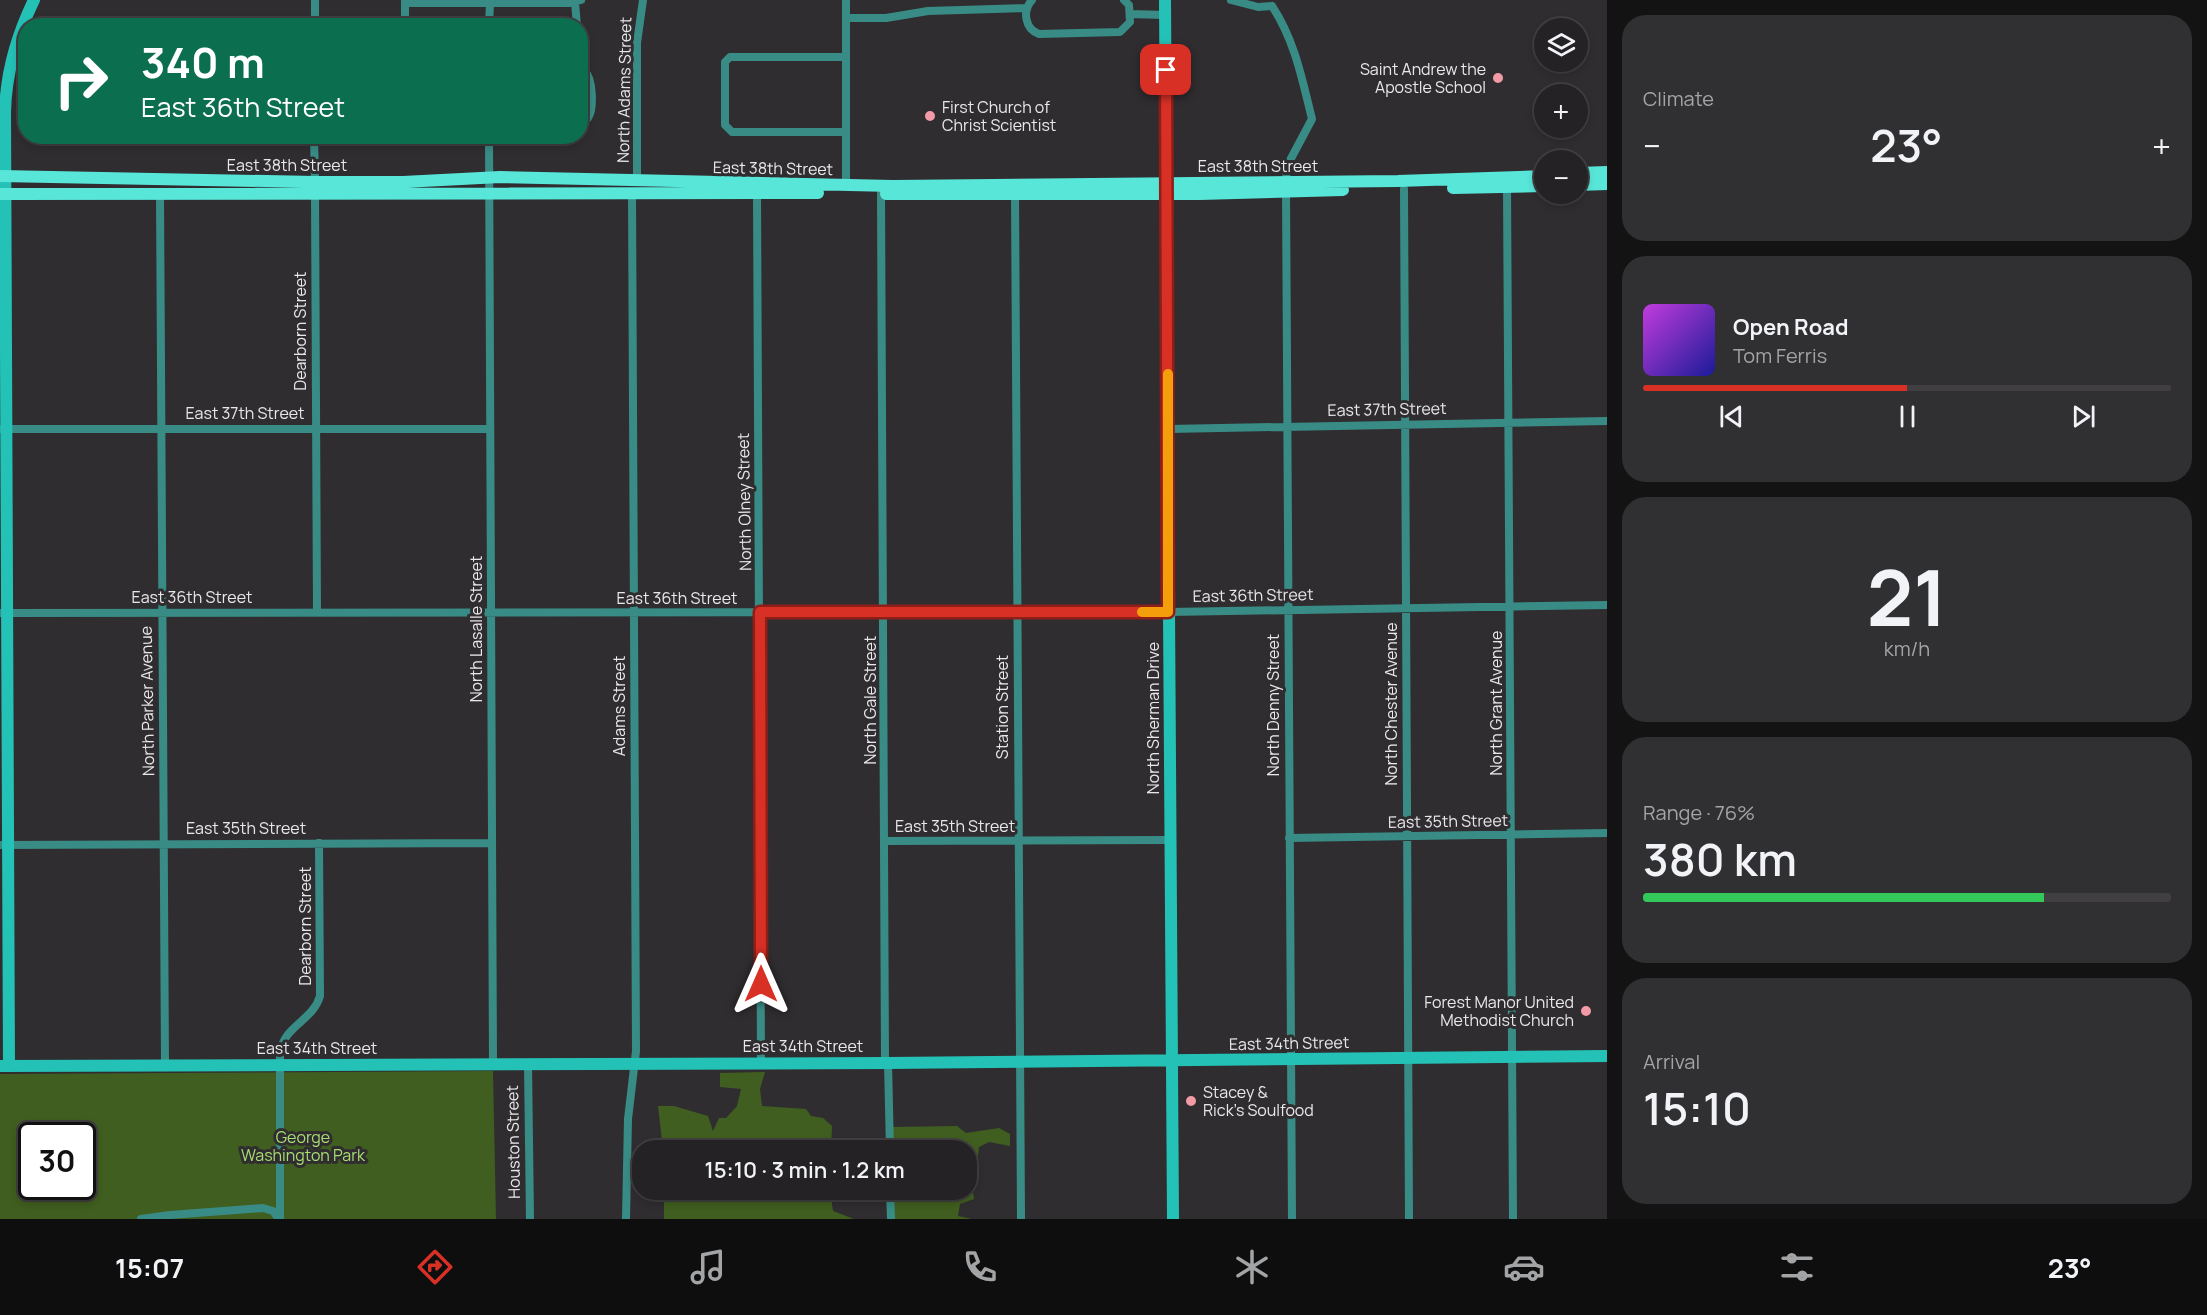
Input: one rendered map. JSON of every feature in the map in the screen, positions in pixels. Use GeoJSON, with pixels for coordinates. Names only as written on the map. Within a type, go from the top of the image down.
{"type":"FeatureCollection","features":[{"type":"Feature","properties":{"kind":"main road"},"geometry":{"type":"LineString","coordinates":[[26,18],[34,0]]}},
{"type":"Feature","properties":{"kind":"main road","name":"North Sherman Drive"},"geometry":{"type":"LineString","coordinates":[[1165,0],[1173,1219]]}},
{"type":"Feature","properties":{"kind":"main road"},"geometry":{"type":"LineString","coordinates":[[5,1066],[2,176],[8,76],[18,37]]}},
{"type":"Feature","properties":{"kind":"main road"},"geometry":{"type":"LineString","coordinates":[[1588,173],[1607,172]]}},
{"type":"Feature","properties":{"kind":"main road","name":"East 38th Street"},"geometry":{"type":"LineString","coordinates":[[2,176],[489,194],[635,187],[1167,189]]}},
{"type":"Feature","properties":{"kind":"main road","name":"East 38th Street"},"geometry":{"type":"LineString","coordinates":[[1286,187],[1534,176]]}},
{"type":"Feature","properties":{"kind":"main road","name":"East 38th Street"},"geometry":{"type":"LineString","coordinates":[[2,194],[160,193],[315,188],[489,177],[757,193],[1015,194],[1286,187],[1404,189],[1534,186]]}},
{"type":"Feature","properties":{"kind":"main road"},"geometry":{"type":"LineString","coordinates":[[1588,184],[1607,184]]}},
{"type":"Feature","properties":{"kind":"main road","name":"East 34th Street"},"geometry":{"type":"LineString","coordinates":[[5,1066],[887,1063],[1607,1056]]}},
{"type":"Feature","properties":{"kind":"street"},"geometry":{"type":"LineString","coordinates":[[315,0],[315,18]]}},
{"type":"Feature","properties":{"kind":"street","name":"North Adams Street"},"geometry":{"type":"LineString","coordinates":[[635,187],[637,43],[643,0]]}},
{"type":"Feature","properties":{"kind":"street"},"geometry":{"type":"LineString","coordinates":[[846,0],[846,186]]}},
{"type":"Feature","properties":{"kind":"street"},"geometry":{"type":"LineString","coordinates":[[928,0],[928,11]]}},
{"type":"Feature","properties":{"kind":"street"},"geometry":{"type":"LineString","coordinates":[[1032,0],[1026,8],[1026,19],[1029,27],[1039,34],[1120,32],[1128,25],[1130,14],[1129,5],[1124,0]]}},
{"type":"Feature","properties":{"kind":"street"},"geometry":{"type":"LineString","coordinates":[[1231,0],[1258,7],[1274,3]]}},
{"type":"Feature","properties":{"kind":"street"},"geometry":{"type":"LineString","coordinates":[[405,18],[405,2],[578,1],[577,18]]}},
{"type":"Feature","properties":{"kind":"street"},"geometry":{"type":"LineString","coordinates":[[489,3],[489,18]]}},
{"type":"Feature","properties":{"kind":"street","name":"North Denny Street"},"geometry":{"type":"LineString","coordinates":[[1274,3],[1296,53],[1312,119],[1287,166],[1286,187],[1292,1219]]}},
{"type":"Feature","properties":{"kind":"street"},"geometry":{"type":"LineString","coordinates":[[846,18],[886,18],[979,5],[1026,8]]}},
{"type":"Feature","properties":{"kind":"street"},"geometry":{"type":"LineString","coordinates":[[1130,14],[1165,15]]}},
{"type":"Feature","properties":{"kind":"street"},"geometry":{"type":"LineString","coordinates":[[846,57],[733,57],[728,59],[725,66],[725,125],[732,132],[846,132]]}},
{"type":"Feature","properties":{"kind":"street"},"geometry":{"type":"LineString","coordinates":[[588,75],[590,77],[591,111],[588,118]]}},
{"type":"Feature","properties":{"kind":"street","name":"Dearborn Street"},"geometry":{"type":"LineString","coordinates":[[314,144],[317,612]]}},
{"type":"Feature","properties":{"kind":"street","name":"North Lasalle Street"},"geometry":{"type":"LineString","coordinates":[[489,144],[493,1064]]}},
{"type":"Feature","properties":{"kind":"street","name":"Adams Street"},"geometry":{"type":"LineString","coordinates":[[626,1219],[628,1119],[635,1064],[635,187]]}},
{"type":"Feature","properties":{"kind":"street","name":"North Grant Avenue"},"geometry":{"type":"LineString","coordinates":[[1508,187],[1513,1219]]}},
{"type":"Feature","properties":{"kind":"street","name":"North Chester Avenue"},"geometry":{"type":"LineString","coordinates":[[1404,189],[1408,1219]]}},
{"type":"Feature","properties":{"kind":"street","name":"North Parker Avenue"},"geometry":{"type":"LineString","coordinates":[[160,193],[165,1065]]}},
{"type":"Feature","properties":{"kind":"street","name":"North Olney Street"},"geometry":{"type":"LineString","coordinates":[[757,193],[761,1063]]}},
{"type":"Feature","properties":{"kind":"street","name":"North Gale Street"},"geometry":{"type":"LineString","coordinates":[[881,194],[887,1063],[890,1140]]}},
{"type":"Feature","properties":{"kind":"street","name":"Station Street"},"geometry":{"type":"LineString","coordinates":[[1015,194],[1021,1219]]}},
{"type":"Feature","properties":{"kind":"street","name":"East 37th Street"},"geometry":{"type":"LineString","coordinates":[[1168,429],[1607,421]]}},
{"type":"Feature","properties":{"kind":"street","name":"East 37th Street"},"geometry":{"type":"LineString","coordinates":[[2,429],[489,429]]}},
{"type":"Feature","properties":{"kind":"street","name":"East 36th Street"},"geometry":{"type":"LineString","coordinates":[[3,613],[1168,612],[1607,604]]}},
{"type":"Feature","properties":{"kind":"street","name":"East 35th Street"},"geometry":{"type":"LineString","coordinates":[[1289,838],[1607,833]]}},
{"type":"Feature","properties":{"kind":"street","name":"East 35th Street"},"geometry":{"type":"LineString","coordinates":[[885,841],[1170,840]]}},
{"type":"Feature","properties":{"kind":"street","name":"Dearborn Street"},"geometry":{"type":"LineString","coordinates":[[280,1219],[280,1049],[291,1029],[313,1012],[320,996],[319,843]]}},
{"type":"Feature","properties":{"kind":"street","name":"East 35th Street"},"geometry":{"type":"LineString","coordinates":[[4,845],[492,843]]}},
{"type":"Feature","properties":{"kind":"street","name":"Houston Street"},"geometry":{"type":"LineString","coordinates":[[528,1064],[530,1219]]}},
{"type":"Feature","properties":{"kind":"street"},"geometry":{"type":"LineString","coordinates":[[890,1200],[891,1219]]}},
{"type":"Feature","properties":{"kind":"street"},"geometry":{"type":"LineString","coordinates":[[141,1219],[263,1208],[273,1211],[280,1219]]}},
{"type":"Feature","properties":{"kind":"green space","name":"George Washington Park"},"geometry":{"type":"Polygon","coordinates":[[[493,1071],[496,1219],[0,1219],[0,1074],[493,1071]]]}},
{"type":"Feature","properties":{"kind":"green space"},"geometry":{"type":"Polygon","coordinates":[[[765,1072],[760,1089],[762,1106],[806,1109],[811,1116],[823,1118],[832,1126],[831,1140],[662,1140],[658,1106],[674,1106],[708,1116],[713,1131],[719,1118],[726,1118],[737,1106],[741,1089],[720,1087],[720,1073],[765,1072]]]}},
{"type":"Feature","properties":{"kind":"green space"},"geometry":{"type":"Polygon","coordinates":[[[957,1126],[966,1133],[999,1128],[1010,1134],[1010,1146],[989,1142],[979,1147],[977,1165],[977,1140],[892,1140],[892,1127],[957,1126]]]}},
{"type":"Feature","properties":{"kind":"green space"},"geometry":{"type":"Polygon","coordinates":[[[664,1200],[831,1200],[833,1211],[854,1219],[664,1219],[664,1200]]]}},
{"type":"Feature","properties":{"kind":"green space"},"geometry":{"type":"Polygon","coordinates":[[[893,1200],[971,1200],[960,1204],[958,1216],[972,1219],[893,1219],[893,1200]]]}},
{"type":"Feature","properties":{"kind":"slow traffic"},"geometry":{"type":"LineString","coordinates":[[1142,612],[1168,612],[1168,374]]}},
{"type":"Feature","properties":{"kind":"place","name":"Saint Andrew the Apostle School"},"geometry":{"type":"Point","coordinates":[1498,78]}},
{"type":"Feature","properties":{"kind":"place","name":"First Church of Christ Scientist"},"geometry":{"type":"Point","coordinates":[930,116]}},
{"type":"Feature","properties":{"kind":"place","name":"Forest Manor United Methodist Church"},"geometry":{"type":"Point","coordinates":[1586,1011]}},
{"type":"Feature","properties":{"kind":"place","name":"Stacey & Rick's Soulfood"},"geometry":{"type":"Point","coordinates":[1191,1101]}},
{"type":"Feature","properties":{"kind":"route"},"geometry":{"type":"LineString","coordinates":[[761,984],[760,612],[1168,612],[1166,70]]}}]}
